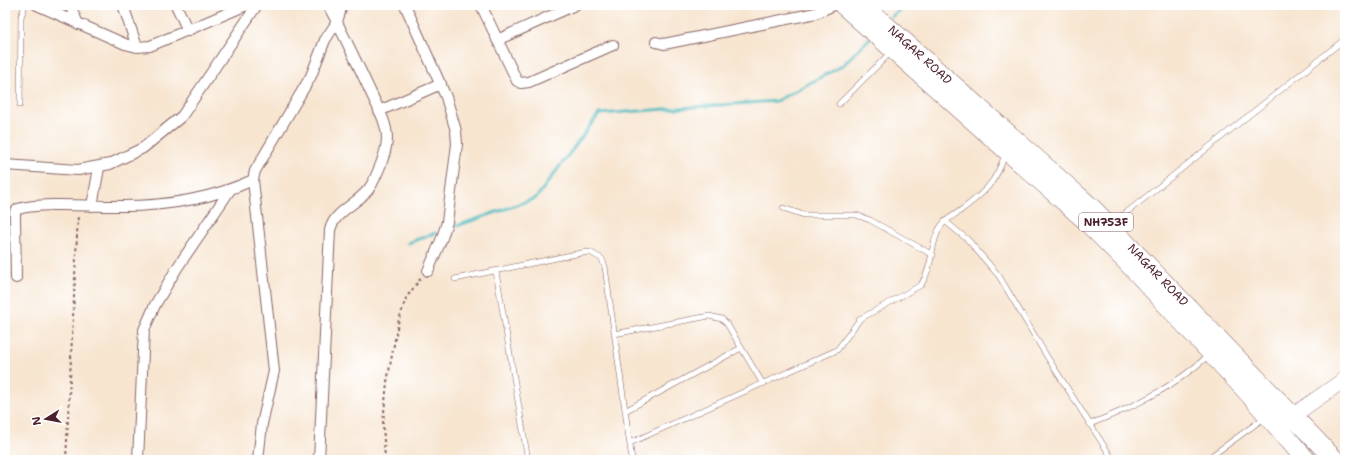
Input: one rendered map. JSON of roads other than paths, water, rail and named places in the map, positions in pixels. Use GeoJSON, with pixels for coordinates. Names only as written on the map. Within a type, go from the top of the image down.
{"type":"FeatureCollection","features":[{"type":"Feature","properties":{"kind":"highway","name":"NAGAR ROAD"},"geometry":{"type":"LineString","coordinates":[[843,5],[1084,219],[1128,263],[1211,353],[1280,419],[1335,460]]}},
{"type":"Feature","properties":{"kind":"highway","name":"NAGAR ROAD"},"geometry":{"type":"LineString","coordinates":[[863,5],[1110,226],[1280,419],[1306,460]]}},
{"type":"Feature","properties":{"kind":"main road"},"geometry":{"type":"LineString","coordinates":[[1280,419],[1345,379]]}},
{"type":"Feature","properties":{"kind":"street"},"geometry":{"type":"LineString","coordinates":[[37,5],[125,44],[137,47],[150,46],[247,5]]}},
{"type":"Feature","properties":{"kind":"street"},"geometry":{"type":"LineString","coordinates":[[70,5],[78,24]]}},
{"type":"Feature","properties":{"kind":"street"},"geometry":{"type":"LineString","coordinates":[[123,5],[132,27],[137,47]]}},
{"type":"Feature","properties":{"kind":"street"},"geometry":{"type":"LineString","coordinates":[[176,5],[188,31]]}},
{"type":"Feature","properties":{"kind":"street"},"geometry":{"type":"LineString","coordinates":[[5,165],[78,170],[99,168],[143,148],[182,116],[257,5]]}},
{"type":"Feature","properties":{"kind":"street"},"geometry":{"type":"LineString","coordinates":[[319,460],[330,230],[335,218],[367,191],[372,184],[387,138],[385,126],[379,111],[328,5]]}},
{"type":"Feature","properties":{"kind":"street"},"geometry":{"type":"LineString","coordinates":[[258,460],[262,424],[274,371],[252,180],[255,171],[311,76],[324,40],[337,22],[342,5]]}},
{"type":"Feature","properties":{"kind":"street"},"geometry":{"type":"LineString","coordinates":[[405,5],[441,84],[456,131],[457,144],[447,222],[428,271]]}},
{"type":"Feature","properties":{"kind":"street"},"geometry":{"type":"LineString","coordinates":[[481,5],[517,81],[521,83],[529,82],[614,45]]}},
{"type":"Feature","properties":{"kind":"street"},"geometry":{"type":"LineString","coordinates":[[497,40],[574,5]]}},
{"type":"Feature","properties":{"kind":"street"},"geometry":{"type":"LineString","coordinates":[[656,42],[664,44],[816,13],[834,5]]}},
{"type":"Feature","properties":{"kind":"street"},"geometry":{"type":"LineString","coordinates":[[379,111],[441,84]]}},
{"type":"Feature","properties":{"kind":"street"},"geometry":{"type":"LineString","coordinates":[[92,206],[99,168]]}},
{"type":"Feature","properties":{"kind":"street"},"geometry":{"type":"LineString","coordinates":[[16,278],[15,212],[24,208],[117,206],[189,201],[230,190],[252,180]]}},
{"type":"Feature","properties":{"kind":"street"},"geometry":{"type":"LineString","coordinates":[[138,460],[144,330],[155,305],[177,268],[230,190]]}},
{"type":"Feature","properties":{"kind":"lane"},"geometry":{"type":"LineString","coordinates":[[20,105],[21,16],[25,5]]}},
{"type":"Feature","properties":{"kind":"lane"},"geometry":{"type":"LineString","coordinates":[[1110,226],[1345,39]]}},
{"type":"Feature","properties":{"kind":"lane"},"geometry":{"type":"LineString","coordinates":[[839,104],[893,50]]}},
{"type":"Feature","properties":{"kind":"lane"},"geometry":{"type":"LineString","coordinates":[[630,443],[837,350],[860,319],[921,285],[927,276],[940,228],[945,221],[984,193],[992,184],[1000,170],[1006,150]]}},
{"type":"Feature","properties":{"kind":"lane"},"geometry":{"type":"LineString","coordinates":[[783,208],[804,215],[856,215],[870,220],[932,255]]}},
{"type":"Feature","properties":{"kind":"lane"},"geometry":{"type":"LineString","coordinates":[[945,221],[968,240],[999,276],[1046,355],[1113,460]]}},
{"type":"Feature","properties":{"kind":"lane"},"geometry":{"type":"LineString","coordinates":[[455,279],[496,272],[581,253],[590,252],[602,259],[605,267],[632,460]]}},
{"type":"Feature","properties":{"kind":"lane"},"geometry":{"type":"LineString","coordinates":[[496,272],[528,460]]}},
{"type":"Feature","properties":{"kind":"lane"},"geometry":{"type":"LineString","coordinates":[[614,334],[709,316],[717,316],[727,324],[763,384]]}},
{"type":"Feature","properties":{"kind":"lane"},"geometry":{"type":"LineString","coordinates":[[625,411],[741,348]]}},
{"type":"Feature","properties":{"kind":"lane"},"geometry":{"type":"LineString","coordinates":[[1090,424],[1151,397],[1179,380],[1211,353]]}},
{"type":"Feature","properties":{"kind":"lane"},"geometry":{"type":"LineString","coordinates":[[1206,460],[1280,419]]}},
{"type":"Feature","properties":{"kind":"waterway"},"geometry":{"type":"LineString","coordinates":[[891,17],[905,5]]}},
{"type":"Feature","properties":{"kind":"waterway"},"geometry":{"type":"LineString","coordinates":[[454,227],[536,198],[599,114],[776,101],[842,66],[870,38]]}},
{"type":"Feature","properties":{"kind":"waterway"},"geometry":{"type":"LineString","coordinates":[[408,243],[435,233]]}}]}
